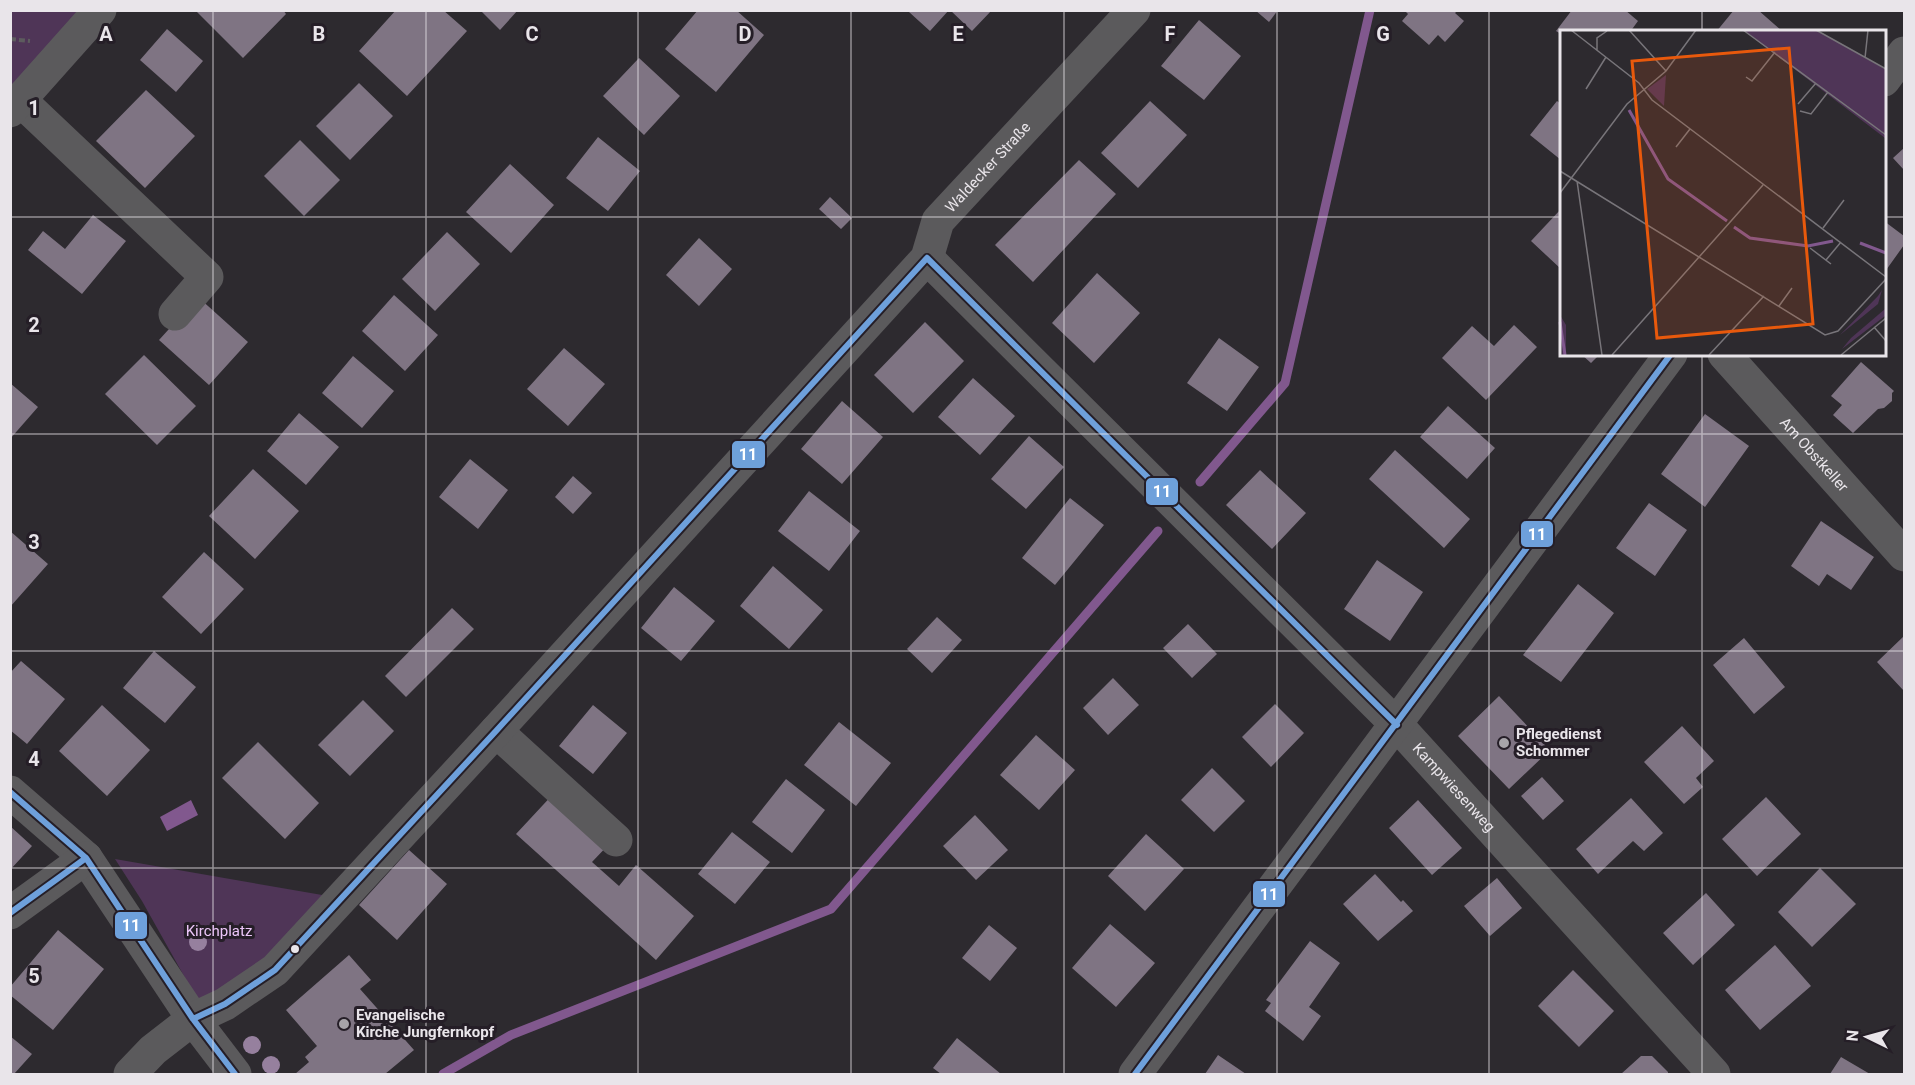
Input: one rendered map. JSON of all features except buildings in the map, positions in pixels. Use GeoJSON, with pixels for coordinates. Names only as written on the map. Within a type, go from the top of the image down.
{"type":"FeatureCollection","features":[{"type":"Feature","properties":{"kind":"street"},"geometry":{"type":"LineString","coordinates":[[100,10],[15,106],[207,277],[174,315]]}},
{"type":"Feature","properties":{"kind":"street","name":"Waldecker Straße"},"geometry":{"type":"LineString","coordinates":[[130,1074],[153,1050],[193,1019],[225,1004],[275,970],[927,258],[938,221],[1134,10]]}},
{"type":"Feature","properties":{"kind":"street"},"geometry":{"type":"LineString","coordinates":[[1885,79],[1905,53]]}},
{"type":"Feature","properties":{"kind":"street","name":"Kampwiesenweg"},"geometry":{"type":"LineString","coordinates":[[927,258],[1397,725],[1714,1074]]}},
{"type":"Feature","properties":{"kind":"street"},"geometry":{"type":"LineString","coordinates":[[1136,1074],[1670,356]]}},
{"type":"Feature","properties":{"kind":"street","name":"Am Obstkeller"},"geometry":{"type":"LineString","coordinates":[[1726,356],[1905,555]]}},
{"type":"Feature","properties":{"kind":"street"},"geometry":{"type":"LineString","coordinates":[[496,731],[616,840]]}},
{"type":"Feature","properties":{"kind":"street"},"geometry":{"type":"LineString","coordinates":[[10,792],[86,858],[193,1019],[235,1074]]}},
{"type":"Feature","properties":{"kind":"street"},"geometry":{"type":"LineString","coordinates":[[10,913],[86,858]]}},
{"type":"Feature","properties":{"kind":"green space"},"geometry":{"type":"Polygon","coordinates":[[[11,11],[101,11],[11,112],[11,11]]]}},
{"type":"Feature","properties":{"kind":"green space","name":"Kirchplatz"},"geometry":{"type":"Polygon","coordinates":[[[115,859],[328,896],[249,975],[198,1001],[142,901],[115,859]]]}},
{"type":"Feature","properties":{"kind":"shaded area"},"geometry":{"type":"Polygon","coordinates":[[[191,800],[198,815],[167,831],[160,817],[191,800]]]}},
{"type":"Feature","properties":{"kind":"waterway"},"geometry":{"type":"LineString","coordinates":[[1200,482],[1285,383],[1370,10]]}},
{"type":"Feature","properties":{"kind":"waterway"},"geometry":{"type":"LineString","coordinates":[[443,1074],[511,1035],[831,909],[1158,531]]}},
{"type":"Feature","properties":{"kind":"transit line","name":"11"},"geometry":{"type":"LineString","coordinates":[[927,258],[1397,725]]}},
{"type":"Feature","properties":{"kind":"transit line","name":"11"},"geometry":{"type":"LineString","coordinates":[[193,1019],[225,1004],[275,970],[927,258]]}},
{"type":"Feature","properties":{"kind":"transit line","name":"11"},"geometry":{"type":"LineString","coordinates":[[1135,1074],[1670,356]]}},
{"type":"Feature","properties":{"kind":"transit line","name":"11"},"geometry":{"type":"LineString","coordinates":[[10,792],[86,858],[193,1019],[235,1074]]}},
{"type":"Feature","properties":{"kind":"transit line","name":"11"},"geometry":{"type":"LineString","coordinates":[[10,913],[86,858]]}},
{"type":"Feature","properties":{"kind":"place","name":"Pflegedienst Schommer"},"geometry":{"type":"Point","coordinates":[1504,743]}},
{"type":"Feature","properties":{"kind":"place","name":"Evangelische Kirche Jungfernkopf"},"geometry":{"type":"Point","coordinates":[344,1024]}}]}
